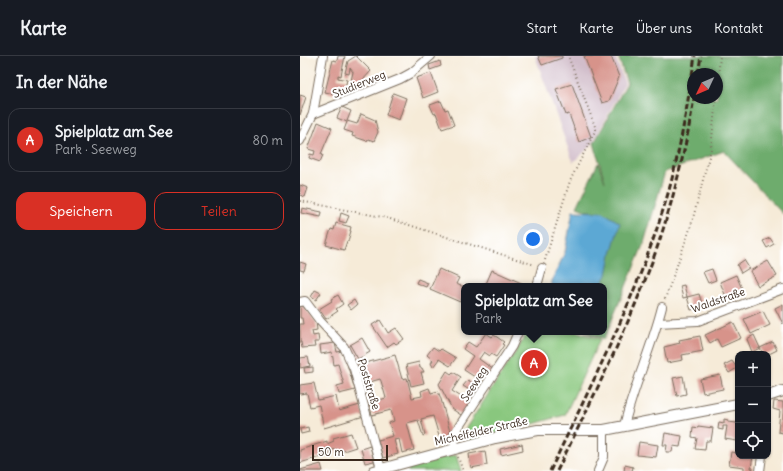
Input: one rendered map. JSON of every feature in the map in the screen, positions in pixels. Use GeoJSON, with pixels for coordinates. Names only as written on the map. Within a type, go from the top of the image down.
{"type":"FeatureCollection","features":[{"type":"Feature","properties":{"kind":"street","name":"Studierweg"},"geometry":{"type":"LineString","coordinates":[[300,141],[314,114],[322,56]]}},
{"type":"Feature","properties":{"kind":"street","name":"Studierweg"},"geometry":{"type":"LineString","coordinates":[[314,114],[400,79],[431,56]]}},
{"type":"Feature","properties":{"kind":"street"},"geometry":{"type":"LineString","coordinates":[[538,283],[542,268]]}},
{"type":"Feature","properties":{"kind":"street","name":"Waldstraße"},"geometry":{"type":"LineString","coordinates":[[658,323],[698,321],[783,289]]}},
{"type":"Feature","properties":{"kind":"street","name":"Poststraße"},"geometry":{"type":"LineString","coordinates":[[300,302],[305,301],[320,321],[344,347],[354,369],[377,470]]}},
{"type":"Feature","properties":{"kind":"street"},"geometry":{"type":"LineString","coordinates":[[624,426],[628,408],[658,323],[662,307]]}},
{"type":"Feature","properties":{"kind":"street","name":"Seeweg"},"geometry":{"type":"LineString","coordinates":[[456,449],[454,434],[512,346],[517,335]]}},
{"type":"Feature","properties":{"kind":"street"},"geometry":{"type":"LineString","coordinates":[[771,395],[783,391]]}},
{"type":"Feature","properties":{"kind":"street","name":"Michelfelder Straße"},"geometry":{"type":"LineString","coordinates":[[377,470],[495,438],[538,430],[604,430],[735,405]]}},
{"type":"Feature","properties":{"kind":"street"},"geometry":{"type":"LineString","coordinates":[[598,471],[604,457],[604,430]]}},
{"type":"Feature","properties":{"kind":"street"},"geometry":{"type":"LineString","coordinates":[[760,471],[762,459]]}},
{"type":"Feature","properties":{"kind":"path"},"geometry":{"type":"LineString","coordinates":[[300,201],[387,218],[542,268],[570,180],[596,129],[568,56]]}},
{"type":"Feature","properties":{"kind":"path"},"geometry":{"type":"LineString","coordinates":[[719,68],[720,56]]}},
{"type":"Feature","properties":{"kind":"path"},"geometry":{"type":"LineString","coordinates":[[662,307],[691,226],[711,150],[715,104]]}},
{"type":"Feature","properties":{"kind":"path"},"geometry":{"type":"LineString","coordinates":[[456,449],[463,471]]}},
{"type":"Feature","properties":{"kind":"shaded area"},"geometry":{"type":"Polygon","coordinates":[[[535,56],[615,56],[625,83],[591,146],[573,162],[535,56]]]}},
{"type":"Feature","properties":{"kind":"green space"},"geometry":{"type":"Polygon","coordinates":[[[618,56],[783,56],[783,214],[724,151],[665,172],[644,243],[607,332],[607,283],[602,283],[606,276],[610,258],[610,249],[603,212],[587,211],[577,207],[598,163],[605,182],[594,143],[627,83],[618,56]]]}},
{"type":"Feature","properties":{"kind":"green space"},"geometry":{"type":"Polygon","coordinates":[[[525,335],[587,335],[600,339],[565,415],[469,442],[462,434],[525,335]]]}},
{"type":"Feature","properties":{"kind":"green space"},"geometry":{"type":"Polygon","coordinates":[[[593,335],[606,335],[604,339],[593,335]]]}},
{"type":"Feature","properties":{"kind":"green space"},"geometry":{"type":"Polygon","coordinates":[[[456,455],[461,471],[408,471],[409,464],[456,455]]]}},
{"type":"Feature","properties":{"kind":"water"},"geometry":{"type":"Polygon","coordinates":[[[573,211],[603,212],[620,223],[611,254],[607,275],[603,283],[552,283],[565,252],[573,211]]]}},
{"type":"Feature","properties":{"kind":"building"},"geometry":{"type":"Polygon","coordinates":[[[338,56],[345,56],[341,76],[338,75],[338,78],[347,80],[344,91],[335,89],[334,94],[325,92],[333,60],[337,61],[338,56]]]}},
{"type":"Feature","properties":{"kind":"building"},"geometry":{"type":"Polygon","coordinates":[[[356,56],[371,71],[362,81],[360,88],[350,85],[353,72],[350,68],[349,74],[345,73],[348,61],[356,56]]]}},
{"type":"Feature","properties":{"kind":"building"},"geometry":{"type":"Polygon","coordinates":[[[538,56],[562,56],[562,58],[542,65],[538,56]]]}},
{"type":"Feature","properties":{"kind":"building"},"geometry":{"type":"Polygon","coordinates":[[[584,56],[611,56],[619,77],[609,101],[602,103],[584,56]]]}},
{"type":"Feature","properties":{"kind":"building"},"geometry":{"type":"Polygon","coordinates":[[[440,61],[441,66],[430,70],[429,65],[440,61]]]}},
{"type":"Feature","properties":{"kind":"building"},"geometry":{"type":"Polygon","coordinates":[[[431,73],[438,92],[423,98],[416,78],[431,73]]]}},
{"type":"Feature","properties":{"kind":"building"},"geometry":{"type":"Polygon","coordinates":[[[572,84],[591,137],[579,142],[569,114],[566,115],[556,89],[572,84]]]}},
{"type":"Feature","properties":{"kind":"building"},"geometry":{"type":"Polygon","coordinates":[[[393,93],[406,98],[399,120],[386,115],[393,93]]]}},
{"type":"Feature","properties":{"kind":"building"},"geometry":{"type":"Polygon","coordinates":[[[300,95],[306,97],[300,115],[300,95]]]}},
{"type":"Feature","properties":{"kind":"building"},"geometry":{"type":"Polygon","coordinates":[[[441,101],[445,110],[448,109],[454,125],[442,129],[436,113],[434,114],[430,105],[441,101]]]}},
{"type":"Feature","properties":{"kind":"building"},"geometry":{"type":"Polygon","coordinates":[[[342,107],[351,111],[347,121],[357,124],[361,114],[375,120],[378,132],[374,141],[368,139],[367,141],[352,136],[353,133],[344,130],[347,122],[337,118],[342,107]]]}},
{"type":"Feature","properties":{"kind":"building"},"geometry":{"type":"Polygon","coordinates":[[[318,122],[332,128],[321,154],[323,155],[320,162],[309,158],[310,154],[314,155],[315,151],[308,149],[318,122]]]}},
{"type":"Feature","properties":{"kind":"building"},"geometry":{"type":"Polygon","coordinates":[[[300,185],[308,188],[305,197],[300,195],[300,185]]]}},
{"type":"Feature","properties":{"kind":"building"},"geometry":{"type":"Polygon","coordinates":[[[302,208],[322,212],[321,217],[301,213],[302,208]]]}},
{"type":"Feature","properties":{"kind":"building"},"geometry":{"type":"Polygon","coordinates":[[[341,213],[349,216],[346,223],[339,221],[341,213]]]}},
{"type":"Feature","properties":{"kind":"building"},"geometry":{"type":"Polygon","coordinates":[[[336,223],[351,227],[348,241],[344,250],[326,245],[331,229],[334,230],[336,223]]]}},
{"type":"Feature","properties":{"kind":"building"},"geometry":{"type":"Polygon","coordinates":[[[770,238],[774,244],[767,248],[763,241],[770,238]]]}},
{"type":"Feature","properties":{"kind":"building"},"geometry":{"type":"Polygon","coordinates":[[[744,260],[749,268],[741,273],[737,265],[744,260]]]}},
{"type":"Feature","properties":{"kind":"building"},"geometry":{"type":"Polygon","coordinates":[[[768,261],[777,276],[758,286],[750,271],[768,261]]]}},
{"type":"Feature","properties":{"kind":"building"},"geometry":{"type":"Polygon","coordinates":[[[300,262],[306,264],[304,271],[300,270],[300,262]]]}},
{"type":"Feature","properties":{"kind":"building"},"geometry":{"type":"Polygon","coordinates":[[[439,269],[459,278],[456,284],[461,286],[461,300],[460,302],[430,289],[439,269]]]}},
{"type":"Feature","properties":{"kind":"building"},"geometry":{"type":"Polygon","coordinates":[[[712,269],[716,280],[708,283],[703,272],[712,269]]]}},
{"type":"Feature","properties":{"kind":"building"},"geometry":{"type":"Polygon","coordinates":[[[492,270],[521,283],[486,283],[492,270]]]}},
{"type":"Feature","properties":{"kind":"building"},"geometry":{"type":"Polygon","coordinates":[[[736,275],[743,291],[726,297],[720,282],[736,275]]]}},
{"type":"Feature","properties":{"kind":"building"},"geometry":{"type":"Polygon","coordinates":[[[418,279],[428,283],[426,287],[416,283],[418,279]]]}},
{"type":"Feature","properties":{"kind":"building"},"geometry":{"type":"Polygon","coordinates":[[[684,285],[687,297],[683,298],[680,286],[684,285]]]}},
{"type":"Feature","properties":{"kind":"building"},"geometry":{"type":"Polygon","coordinates":[[[315,290],[321,293],[316,300],[311,297],[315,290]]]}},
{"type":"Feature","properties":{"kind":"building"},"geometry":{"type":"Polygon","coordinates":[[[699,294],[703,307],[691,310],[687,297],[699,294]]]}},
{"type":"Feature","properties":{"kind":"building"},"geometry":{"type":"Polygon","coordinates":[[[338,295],[343,304],[336,309],[338,311],[326,319],[319,309],[332,301],[331,299],[338,295]]]}},
{"type":"Feature","properties":{"kind":"building"},"geometry":{"type":"Polygon","coordinates":[[[354,300],[357,305],[351,310],[347,305],[354,300]]]}},
{"type":"Feature","properties":{"kind":"building"},"geometry":{"type":"Polygon","coordinates":[[[783,304],[783,324],[775,308],[783,304]]]}},
{"type":"Feature","properties":{"kind":"building"},"geometry":{"type":"Polygon","coordinates":[[[303,306],[316,322],[317,330],[312,331],[313,336],[318,335],[319,342],[314,342],[315,347],[302,348],[300,342],[300,324],[303,324],[302,318],[300,318],[300,307],[303,306]]]}},
{"type":"Feature","properties":{"kind":"building"},"geometry":{"type":"Polygon","coordinates":[[[763,311],[770,325],[751,334],[744,319],[763,311]]]}},
{"type":"Feature","properties":{"kind":"building"},"geometry":{"type":"Polygon","coordinates":[[[380,320],[388,333],[396,328],[404,339],[396,344],[394,342],[387,347],[372,325],[380,320]]]}},
{"type":"Feature","properties":{"kind":"building"},"geometry":{"type":"Polygon","coordinates":[[[733,322],[741,338],[721,347],[717,339],[710,343],[705,335],[733,322]]]}},
{"type":"Feature","properties":{"kind":"building"},"geometry":{"type":"Polygon","coordinates":[[[485,335],[492,337],[494,335],[504,342],[502,344],[504,345],[496,357],[491,354],[490,356],[484,352],[479,359],[494,370],[488,379],[482,374],[478,379],[464,370],[473,356],[463,349],[468,342],[476,347],[485,335]]]}},
{"type":"Feature","properties":{"kind":"building"},"geometry":{"type":"Polygon","coordinates":[[[754,335],[760,348],[752,351],[747,339],[754,335]]]}},
{"type":"Feature","properties":{"kind":"building"},"geometry":{"type":"Polygon","coordinates":[[[700,336],[703,351],[682,355],[683,360],[667,363],[664,347],[680,343],[679,340],[700,336]]]}},
{"type":"Feature","properties":{"kind":"building"},"geometry":{"type":"Polygon","coordinates":[[[362,338],[370,352],[358,359],[350,345],[362,338]]]}},
{"type":"Feature","properties":{"kind":"building"},"geometry":{"type":"Polygon","coordinates":[[[773,342],[777,350],[771,353],[771,351],[762,351],[760,348],[773,342]]]}},
{"type":"Feature","properties":{"kind":"building"},"geometry":{"type":"Polygon","coordinates":[[[335,343],[337,352],[343,351],[355,390],[339,394],[337,386],[344,384],[338,364],[334,365],[332,352],[321,354],[320,345],[335,343]]]}},
{"type":"Feature","properties":{"kind":"building"},"geometry":{"type":"Polygon","coordinates":[[[433,347],[439,351],[441,349],[456,358],[450,366],[439,359],[433,367],[431,363],[433,360],[427,355],[433,347]]]}},
{"type":"Feature","properties":{"kind":"building"},"geometry":{"type":"Polygon","coordinates":[[[395,355],[402,379],[407,378],[412,398],[422,396],[421,391],[429,388],[431,393],[438,391],[452,439],[441,443],[433,416],[421,419],[425,435],[423,436],[418,420],[407,423],[414,450],[402,453],[399,439],[394,440],[398,454],[383,458],[378,440],[393,436],[389,423],[394,421],[391,410],[372,415],[369,403],[386,398],[380,379],[363,384],[358,365],[395,355]]]}},
{"type":"Feature","properties":{"kind":"building"},"geometry":{"type":"Polygon","coordinates":[[[308,357],[310,366],[300,368],[300,358],[308,357]]]}},
{"type":"Feature","properties":{"kind":"building"},"geometry":{"type":"Polygon","coordinates":[[[732,361],[735,365],[735,369],[729,373],[724,365],[732,361]]]}},
{"type":"Feature","properties":{"kind":"building"},"geometry":{"type":"Polygon","coordinates":[[[419,362],[420,368],[422,368],[424,372],[421,372],[424,383],[411,386],[406,365],[419,362]]]}},
{"type":"Feature","properties":{"kind":"building"},"geometry":{"type":"Polygon","coordinates":[[[313,367],[313,372],[305,373],[304,368],[313,367]]]}},
{"type":"Feature","properties":{"kind":"building"},"geometry":{"type":"Polygon","coordinates":[[[447,371],[451,374],[453,372],[461,377],[452,391],[472,404],[464,417],[452,409],[439,384],[447,371]]]}},
{"type":"Feature","properties":{"kind":"building"},"geometry":{"type":"Polygon","coordinates":[[[720,375],[723,389],[703,393],[700,379],[720,375]]]}},
{"type":"Feature","properties":{"kind":"building"},"geometry":{"type":"Polygon","coordinates":[[[683,376],[686,394],[677,396],[673,378],[683,376]]]}},
{"type":"Feature","properties":{"kind":"building"},"geometry":{"type":"Polygon","coordinates":[[[468,380],[478,387],[474,393],[463,386],[468,380]]]}},
{"type":"Feature","properties":{"kind":"building"},"geometry":{"type":"Polygon","coordinates":[[[314,383],[318,400],[336,396],[339,411],[360,405],[364,416],[324,428],[319,405],[310,407],[307,393],[300,394],[300,385],[314,383]]]}},
{"type":"Feature","properties":{"kind":"building"},"geometry":{"type":"Polygon","coordinates":[[[774,401],[783,402],[783,433],[778,432],[780,411],[773,409],[774,401]]]}},
{"type":"Feature","properties":{"kind":"building"},"geometry":{"type":"Polygon","coordinates":[[[724,419],[728,420],[728,422],[735,423],[735,441],[725,439],[727,426],[723,426],[723,430],[718,429],[719,422],[724,423],[724,419]]]}},
{"type":"Feature","properties":{"kind":"building"},"geometry":{"type":"Polygon","coordinates":[[[698,426],[713,428],[711,441],[706,441],[705,450],[695,449],[697,438],[692,437],[693,427],[698,428],[698,426]]]}},
{"type":"Feature","properties":{"kind":"building"},"geometry":{"type":"Polygon","coordinates":[[[308,427],[309,432],[301,434],[300,429],[308,427]]]}},
{"type":"Feature","properties":{"kind":"building"},"geometry":{"type":"Polygon","coordinates":[[[351,433],[356,447],[337,453],[336,449],[329,451],[330,454],[300,463],[300,450],[327,441],[327,444],[334,441],[333,438],[351,433]]]}},
{"type":"Feature","properties":{"kind":"building"},"geometry":{"type":"Polygon","coordinates":[[[665,433],[682,436],[680,447],[673,446],[672,452],[666,452],[667,445],[663,445],[665,433]]]}},
{"type":"Feature","properties":{"kind":"building"},"geometry":{"type":"Polygon","coordinates":[[[639,442],[658,445],[656,457],[637,455],[639,442]]]}},
{"type":"Feature","properties":{"kind":"building"},"geometry":{"type":"Polygon","coordinates":[[[522,444],[523,450],[501,455],[500,449],[522,444]]]}},
{"type":"Feature","properties":{"kind":"building"},"geometry":{"type":"Polygon","coordinates":[[[370,446],[374,461],[365,463],[361,449],[370,446]]]}},
{"type":"Feature","properties":{"kind":"building"},"geometry":{"type":"Polygon","coordinates":[[[485,451],[487,465],[471,468],[469,454],[485,451]]]}},
{"type":"Feature","properties":{"kind":"building"},"geometry":{"type":"Polygon","coordinates":[[[731,452],[735,453],[735,459],[752,459],[752,471],[744,471],[744,467],[729,465],[731,452]]]}},
{"type":"Feature","properties":{"kind":"building"},"geometry":{"type":"Polygon","coordinates":[[[321,464],[323,471],[300,471],[300,470],[321,464]]]}},
{"type":"Feature","properties":{"kind":"building"},"geometry":{"type":"Polygon","coordinates":[[[625,465],[633,467],[632,471],[624,471],[625,465]]]}},
{"type":"Feature","properties":{"kind":"railway"},"geometry":{"type":"LineString","coordinates":[[550,471],[616,333],[658,226],[677,157],[695,56]]}},
{"type":"Feature","properties":{"kind":"railway"},"geometry":{"type":"LineString","coordinates":[[699,68],[701,56]]}},
{"type":"Feature","properties":{"kind":"railway"},"geometry":{"type":"LineString","coordinates":[[557,471],[624,331],[658,245],[674,191],[693,104]]}},
{"type":"Feature","properties":{"kind":"place","name":"Spielplatz am See"},"geometry":{"type":"Point","coordinates":[534,363]}}]}
